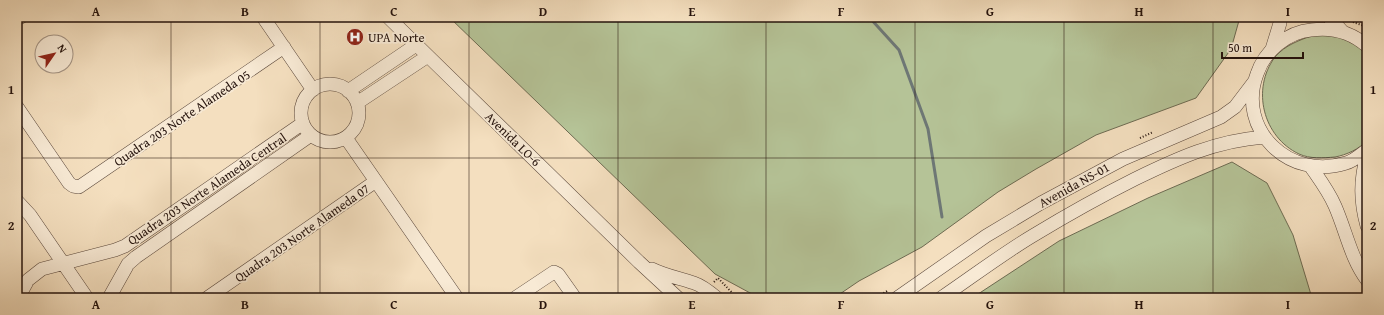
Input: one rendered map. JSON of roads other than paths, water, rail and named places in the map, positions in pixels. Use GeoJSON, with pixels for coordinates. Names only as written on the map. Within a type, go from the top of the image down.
{"type":"FeatureCollection","features":[{"type":"Feature","properties":{"kind":"street"},"geometry":{"type":"LineString","coordinates":[[17,20],[21,17]]}},
{"type":"Feature","properties":{"kind":"street"},"geometry":{"type":"LineString","coordinates":[[263,17],[313,90]]}},
{"type":"Feature","properties":{"kind":"street","name":"Avenida LO-6"},"geometry":{"type":"LineString","coordinates":[[388,17],[639,262],[678,298]]}},
{"type":"Feature","properties":{"kind":"street"},"geometry":{"type":"LineString","coordinates":[[1272,49],[1280,23],[1280,17]]}},
{"type":"Feature","properties":{"kind":"street"},"geometry":{"type":"LineString","coordinates":[[1329,17],[1344,26],[1367,46]]}},
{"type":"Feature","properties":{"kind":"street"},"geometry":{"type":"LineString","coordinates":[[1344,26],[1304,30],[1286,38],[1272,49],[1260,64],[1254,82],[1252,101],[1256,120],[1264,137],[1277,151],[1293,161],[1311,167],[1330,167],[1348,162],[1367,150]]}},
{"type":"Feature","properties":{"kind":"street"},"geometry":{"type":"LineString","coordinates":[[348,91],[416,45]]}},
{"type":"Feature","properties":{"kind":"street","name":"Quadra 203 Norte Alameda 05"},"geometry":{"type":"LineString","coordinates":[[17,106],[69,183],[73,186],[79,187],[284,47]]}},
{"type":"Feature","properties":{"kind":"street"},"geometry":{"type":"LineString","coordinates":[[357,103],[428,56]]}},
{"type":"Feature","properties":{"kind":"street","name":"Avenida NS-01"},"geometry":{"type":"LineString","coordinates":[[897,298],[986,236],[1041,203],[1123,159],[1221,117],[1235,107],[1254,82]]}},
{"type":"Feature","properties":{"kind":"street"},"geometry":{"type":"LineString","coordinates":[[331,84],[348,91],[357,103],[359,113],[357,124],[353,130],[346,138],[339,141],[329,142],[319,140],[311,135],[303,124],[301,114],[302,105],[306,96],[313,90],[331,84]]}},
{"type":"Feature","properties":{"kind":"street","name":"Quadra 203 Norte Alameda Central"},"geometry":{"type":"LineString","coordinates":[[22,291],[28,280],[37,272],[46,268],[116,250],[125,246],[303,124]]}},
{"type":"Feature","properties":{"kind":"street","name":"Quadra 203 Norte Alameda Central"},"geometry":{"type":"LineString","coordinates":[[109,298],[128,264],[136,257],[311,135]]}},
{"type":"Feature","properties":{"kind":"street","name":"Avenida NS-01"},"geometry":{"type":"LineString","coordinates":[[941,298],[1033,236],[1109,192],[1189,154],[1211,146],[1241,139],[1264,137]]}},
{"type":"Feature","properties":{"kind":"street"},"geometry":{"type":"LineString","coordinates":[[346,138],[457,298]]}},
{"type":"Feature","properties":{"kind":"street"},"geometry":{"type":"LineString","coordinates":[[1367,155],[1361,185],[1363,212],[1367,226]]}},
{"type":"Feature","properties":{"kind":"street"},"geometry":{"type":"LineString","coordinates":[[1311,167],[1327,189],[1336,207],[1353,255],[1367,280]]}},
{"type":"Feature","properties":{"kind":"street","name":"Quadra 203 Norte Alameda 07"},"geometry":{"type":"LineString","coordinates":[[207,298],[376,181]]}},
{"type":"Feature","properties":{"kind":"street"},"geometry":{"type":"LineString","coordinates":[[17,201],[30,215],[87,298]]}},
{"type":"Feature","properties":{"kind":"street"},"geometry":{"type":"LineString","coordinates":[[639,262],[663,274],[695,283],[706,288],[717,298]]}},
{"type":"Feature","properties":{"kind":"street"},"geometry":{"type":"LineString","coordinates":[[515,298],[552,273],[556,272],[575,298]]}},
{"type":"Feature","properties":{"kind":"waterway"},"geometry":{"type":"LineString","coordinates":[[869,17],[899,50],[928,129],[942,217]]}},
{"type":"Feature","properties":{"kind":"place","name":"UPA Norte"},"geometry":{"type":"Point","coordinates":[355,37]}}]}
